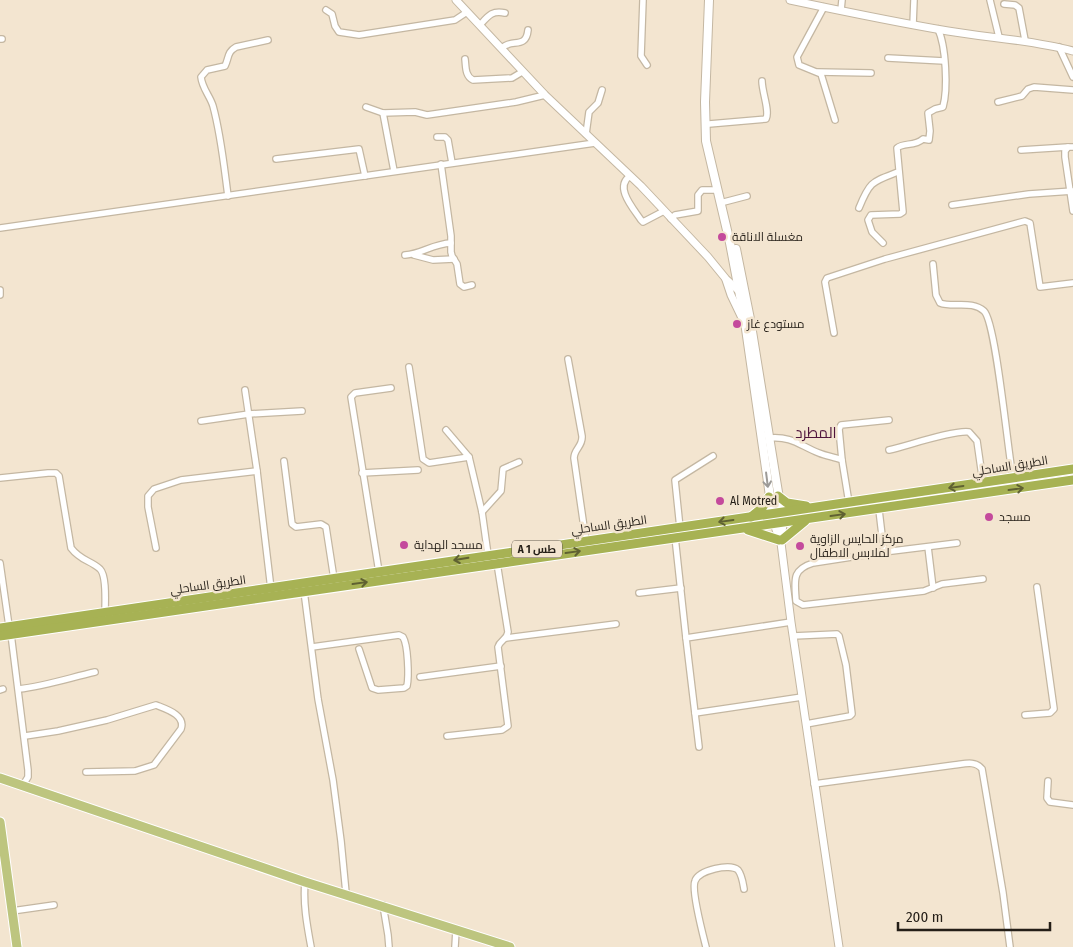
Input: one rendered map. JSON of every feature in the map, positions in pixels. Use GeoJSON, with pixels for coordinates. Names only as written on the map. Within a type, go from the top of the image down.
{"type":"FeatureCollection","features":[{"type":"Feature","properties":{"kind":"highway","name":"الطريق الساحلي"},"geometry":{"type":"LineString","coordinates":[[6,630],[304,591],[675,537],[743,529],[816,508],[1073,470]]}},
{"type":"Feature","properties":{"kind":"highway","name":"الطريق الساحلي"},"geometry":{"type":"LineString","coordinates":[[0,636],[6,630],[105,613],[488,555],[750,518],[806,520],[1073,480]]}},
{"type":"Feature","properties":{"kind":"highway"},"geometry":{"type":"LineString","coordinates":[[750,518],[774,496],[786,503],[816,508]]}},
{"type":"Feature","properties":{"kind":"highway"},"geometry":{"type":"LineString","coordinates":[[743,529],[781,541],[806,520]]}},
{"type":"Feature","properties":{"kind":"main road"},"geometry":{"type":"LineString","coordinates":[[709,0],[706,140],[716,190],[742,294],[769,438],[774,496]]}},
{"type":"Feature","properties":{"kind":"main road"},"geometry":{"type":"LineString","coordinates":[[714,0],[706,102],[711,148],[738,256],[745,322],[777,519]]}},
{"type":"Feature","properties":{"kind":"main road"},"geometry":{"type":"LineString","coordinates":[[0,778],[305,882],[346,893],[510,947]]}},
{"type":"Feature","properties":{"kind":"main road"},"geometry":{"type":"LineString","coordinates":[[0,822],[17,947]]}},
{"type":"Feature","properties":{"kind":"street"},"geometry":{"type":"LineString","coordinates":[[456,0],[522,72],[630,176],[742,294]]}},
{"type":"Feature","properties":{"kind":"street"},"geometry":{"type":"LineString","coordinates":[[643,0],[641,56],[647,66]]}},
{"type":"Feature","properties":{"kind":"street"},"geometry":{"type":"LineString","coordinates":[[790,0],[913,25],[1025,40],[1073,51]]}},
{"type":"Feature","properties":{"kind":"street"},"geometry":{"type":"LineString","coordinates":[[841,10],[842,0]]}},
{"type":"Feature","properties":{"kind":"street"},"geometry":{"type":"LineString","coordinates":[[913,25],[914,0]]}},
{"type":"Feature","properties":{"kind":"street"},"geometry":{"type":"LineString","coordinates":[[990,0],[999,37]]}},
{"type":"Feature","properties":{"kind":"street"},"geometry":{"type":"LineString","coordinates":[[1004,4],[1015,5],[1019,8],[1025,40]]}},
{"type":"Feature","properties":{"kind":"street"},"geometry":{"type":"LineString","coordinates":[[824,7],[796,57],[799,65],[818,72],[871,73]]}},
{"type":"Feature","properties":{"kind":"street"},"geometry":{"type":"LineString","coordinates":[[326,10],[332,14],[334,26],[339,32],[359,35],[455,20],[467,12]]}},
{"type":"Feature","properties":{"kind":"street"},"geometry":{"type":"LineString","coordinates":[[480,25],[492,13],[505,13]]}},
{"type":"Feature","properties":{"kind":"street"},"geometry":{"type":"LineString","coordinates":[[883,243],[872,232],[868,220],[871,215],[902,213],[897,147],[914,144],[923,139],[929,140],[928,113],[943,107],[945,93],[943,39],[938,29]]}},
{"type":"Feature","properties":{"kind":"street"},"geometry":{"type":"LineString","coordinates":[[502,48],[505,44],[525,40],[528,30]]}},
{"type":"Feature","properties":{"kind":"street"},"geometry":{"type":"LineString","coordinates":[[228,196],[218,127],[212,104],[201,77],[207,70],[225,66],[228,54],[236,47],[268,40]]}},
{"type":"Feature","properties":{"kind":"street"},"geometry":{"type":"LineString","coordinates":[[1059,47],[1073,77]]}},
{"type":"Feature","properties":{"kind":"street"},"geometry":{"type":"LineString","coordinates":[[888,58],[944,61]]}},
{"type":"Feature","properties":{"kind":"street"},"geometry":{"type":"LineString","coordinates":[[465,59],[467,74],[473,80],[512,78],[522,72]]}},
{"type":"Feature","properties":{"kind":"street"},"geometry":{"type":"LineString","coordinates":[[818,72],[823,78],[835,120]]}},
{"type":"Feature","properties":{"kind":"street"},"geometry":{"type":"LineString","coordinates":[[709,124],[766,119],[768,114],[762,92],[762,81]]}},
{"type":"Feature","properties":{"kind":"street"},"geometry":{"type":"LineString","coordinates":[[998,102],[1022,96],[1028,89],[1034,87],[1073,90]]}},
{"type":"Feature","properties":{"kind":"street"},"geometry":{"type":"LineString","coordinates":[[586,134],[589,112],[598,103],[602,90]]}},
{"type":"Feature","properties":{"kind":"street"},"geometry":{"type":"LineString","coordinates":[[366,108],[384,113],[415,112],[427,115],[516,102],[545,95]]}},
{"type":"Feature","properties":{"kind":"street"},"geometry":{"type":"LineString","coordinates":[[384,113],[394,171]]}},
{"type":"Feature","properties":{"kind":"street"},"geometry":{"type":"LineString","coordinates":[[437,137],[445,137],[448,140],[452,163]]}},
{"type":"Feature","properties":{"kind":"street"},"geometry":{"type":"LineString","coordinates":[[0,228],[595,143]]}},
{"type":"Feature","properties":{"kind":"street"},"geometry":{"type":"LineString","coordinates":[[1021,150],[1070,147]]}},
{"type":"Feature","properties":{"kind":"street"},"geometry":{"type":"LineString","coordinates":[[1070,147],[1065,151],[1065,156],[1072,191],[1073,212]]}},
{"type":"Feature","properties":{"kind":"street"},"geometry":{"type":"LineString","coordinates":[[276,159],[359,149],[365,176]]}},
{"type":"Feature","properties":{"kind":"street"},"geometry":{"type":"LineString","coordinates":[[441,164],[451,236],[451,252],[457,264],[460,284],[464,287],[472,286]]}},
{"type":"Feature","properties":{"kind":"street"},"geometry":{"type":"LineString","coordinates":[[859,208],[867,188],[875,180],[898,172]]}},
{"type":"Feature","properties":{"kind":"street"},"geometry":{"type":"LineString","coordinates":[[630,176],[623,185],[625,194],[641,220],[643,222],[664,211]]}},
{"type":"Feature","properties":{"kind":"street"},"geometry":{"type":"LineString","coordinates":[[671,219],[675,215],[698,210],[698,195],[702,190],[716,190]]}},
{"type":"Feature","properties":{"kind":"street"},"geometry":{"type":"LineString","coordinates":[[952,205],[1029,194],[1072,191]]}},
{"type":"Feature","properties":{"kind":"street"},"geometry":{"type":"LineString","coordinates":[[724,202],[747,196]]}},
{"type":"Feature","properties":{"kind":"street"},"geometry":{"type":"LineString","coordinates":[[834,333],[825,282],[827,278],[885,259],[1025,221],[1030,223],[1040,286],[1073,283]]}},
{"type":"Feature","properties":{"kind":"street"},"geometry":{"type":"LineString","coordinates":[[405,256],[414,255],[435,245],[451,243]]}},
{"type":"Feature","properties":{"kind":"street"},"geometry":{"type":"LineString","coordinates":[[414,255],[433,260],[454,259]]}},
{"type":"Feature","properties":{"kind":"street"},"geometry":{"type":"LineString","coordinates":[[933,264],[936,295],[940,303],[946,305],[969,305],[983,310],[988,317],[995,348],[1013,478]]}},
{"type":"Feature","properties":{"kind":"street"},"geometry":{"type":"LineString","coordinates":[[726,279],[745,322]]}},
{"type":"Feature","properties":{"kind":"street"},"geometry":{"type":"LineString","coordinates":[[0,290],[0,295]]}},
{"type":"Feature","properties":{"kind":"street"},"geometry":{"type":"LineString","coordinates":[[568,359],[582,436],[582,443],[574,454],[574,458],[586,541]]}},
{"type":"Feature","properties":{"kind":"street"},"geometry":{"type":"LineString","coordinates":[[409,367],[423,459],[429,463],[469,457]]}},
{"type":"Feature","properties":{"kind":"street"},"geometry":{"type":"LineString","coordinates":[[379,572],[351,397],[355,393],[391,388]]}},
{"type":"Feature","properties":{"kind":"street"},"geometry":{"type":"LineString","coordinates":[[245,390],[257,470],[271,589]]}},
{"type":"Feature","properties":{"kind":"street"},"geometry":{"type":"LineString","coordinates":[[201,420],[249,414],[302,411]]}},
{"type":"Feature","properties":{"kind":"street"},"geometry":{"type":"LineString","coordinates":[[849,503],[839,429],[841,425],[889,420]]}},
{"type":"Feature","properties":{"kind":"street"},"geometry":{"type":"LineString","coordinates":[[446,430],[469,457],[482,512],[488,555]]}},
{"type":"Feature","properties":{"kind":"street"},"geometry":{"type":"LineString","coordinates":[[889,450],[969,432],[977,441],[982,483]]}},
{"type":"Feature","properties":{"kind":"street"},"geometry":{"type":"LineString","coordinates":[[769,438],[789,438],[818,453],[842,460]]}},
{"type":"Feature","properties":{"kind":"street"},"geometry":{"type":"LineString","coordinates":[[680,528],[675,480],[713,456]]}},
{"type":"Feature","properties":{"kind":"street"},"geometry":{"type":"LineString","coordinates":[[284,461],[292,524],[296,527],[321,524],[326,527],[334,579]]}},
{"type":"Feature","properties":{"kind":"street"},"geometry":{"type":"LineString","coordinates":[[482,512],[501,491],[503,469],[519,462]]}},
{"type":"Feature","properties":{"kind":"street"},"geometry":{"type":"LineString","coordinates":[[156,548],[148,507],[148,496],[154,489],[181,480],[257,470]]}},
{"type":"Feature","properties":{"kind":"street"},"geometry":{"type":"LineString","coordinates":[[362,473],[418,470]]}},
{"type":"Feature","properties":{"kind":"street"},"geometry":{"type":"LineString","coordinates":[[0,478],[48,473],[56,473],[59,476],[71,548],[78,557],[99,568],[104,574],[105,613]]}},
{"type":"Feature","properties":{"kind":"street"},"geometry":{"type":"LineString","coordinates":[[879,510],[884,552]]}},
{"type":"Feature","properties":{"kind":"street"},"geometry":{"type":"LineString","coordinates":[[777,519],[839,947]]}},
{"type":"Feature","properties":{"kind":"street"},"geometry":{"type":"LineString","coordinates":[[675,537],[699,747]]}},
{"type":"Feature","properties":{"kind":"street"},"geometry":{"type":"LineString","coordinates":[[957,543],[821,561],[804,566],[797,572],[795,581],[796,601],[803,605],[924,591],[942,584],[983,579]]}},
{"type":"Feature","properties":{"kind":"street"},"geometry":{"type":"LineString","coordinates":[[928,547],[933,588]]}},
{"type":"Feature","properties":{"kind":"street"},"geometry":{"type":"LineString","coordinates":[[0,563],[6,630],[19,690],[28,773],[23,785]]}},
{"type":"Feature","properties":{"kind":"street"},"geometry":{"type":"LineString","coordinates":[[447,736],[507,728],[499,644],[506,638],[508,632],[497,563]]}},
{"type":"Feature","properties":{"kind":"street"},"geometry":{"type":"LineString","coordinates":[[1025,716],[1052,713],[1054,709],[1037,587]]}},
{"type":"Feature","properties":{"kind":"street"},"geometry":{"type":"LineString","coordinates":[[639,594],[681,588]]}},
{"type":"Feature","properties":{"kind":"street"},"geometry":{"type":"LineString","coordinates":[[304,591],[318,699],[333,780],[346,893]]}},
{"type":"Feature","properties":{"kind":"street"},"geometry":{"type":"LineString","coordinates":[[686,638],[791,622]]}},
{"type":"Feature","properties":{"kind":"street"},"geometry":{"type":"LineString","coordinates":[[506,638],[616,624]]}},
{"type":"Feature","properties":{"kind":"street"},"geometry":{"type":"LineString","coordinates":[[793,636],[837,634],[847,672],[852,714],[850,716],[806,724]]}},
{"type":"Feature","properties":{"kind":"street"},"geometry":{"type":"LineString","coordinates":[[312,647],[399,635],[403,637],[406,645],[408,679],[406,686],[404,688],[378,690],[372,688],[359,649]]}},
{"type":"Feature","properties":{"kind":"street"},"geometry":{"type":"LineString","coordinates":[[420,677],[500,666]]}},
{"type":"Feature","properties":{"kind":"street"},"geometry":{"type":"LineString","coordinates":[[19,690],[45,686],[95,672]]}},
{"type":"Feature","properties":{"kind":"street"},"geometry":{"type":"LineString","coordinates":[[696,713],[802,697]]}},
{"type":"Feature","properties":{"kind":"street"},"geometry":{"type":"LineString","coordinates":[[24,736],[58,731],[107,720],[156,705],[181,719],[183,725],[181,729],[154,765],[135,771],[86,772]]}},
{"type":"Feature","properties":{"kind":"street"},"geometry":{"type":"LineString","coordinates":[[814,784],[954,765],[978,764],[982,768],[1010,947]]}},
{"type":"Feature","properties":{"kind":"street"},"geometry":{"type":"LineString","coordinates":[[1048,781],[1047,798],[1050,802],[1073,805]]}},
{"type":"Feature","properties":{"kind":"street"},"geometry":{"type":"LineString","coordinates":[[706,947],[695,881],[706,871],[730,867],[739,872],[744,889]]}},
{"type":"Feature","properties":{"kind":"street"},"geometry":{"type":"LineString","coordinates":[[305,882],[303,896],[304,911],[311,947]]}},
{"type":"Feature","properties":{"kind":"street"},"geometry":{"type":"LineString","coordinates":[[12,911],[54,905]]}},
{"type":"Feature","properties":{"kind":"street"},"geometry":{"type":"LineString","coordinates":[[383,905],[389,947]]}},
{"type":"Feature","properties":{"kind":"street"},"geometry":{"type":"LineString","coordinates":[[455,947],[456,930]]}},
{"type":"Feature","properties":{"kind":"place","name":"مغسلة الاناقة"},"geometry":{"type":"Point","coordinates":[722,237]}},
{"type":"Feature","properties":{"kind":"place","name":"مستودع غاز"},"geometry":{"type":"Point","coordinates":[737,324]}},
{"type":"Feature","properties":{"kind":"place","name":"Al Motred"},"geometry":{"type":"Point","coordinates":[720,501]}},
{"type":"Feature","properties":{"kind":"place","name":"مسجد"},"geometry":{"type":"Point","coordinates":[989,517]}},
{"type":"Feature","properties":{"kind":"place","name":"مسجد الهداية"},"geometry":{"type":"Point","coordinates":[404,545]}},
{"type":"Feature","properties":{"kind":"place","name":"مركز الحايس الزاوية لملابس الاطفال"},"geometry":{"type":"Point","coordinates":[800,546]}},
{"type":"Feature","properties":{"kind":"district","name":"المطرد"},"geometry":{"type":"Point","coordinates":[816,433]}}]}
